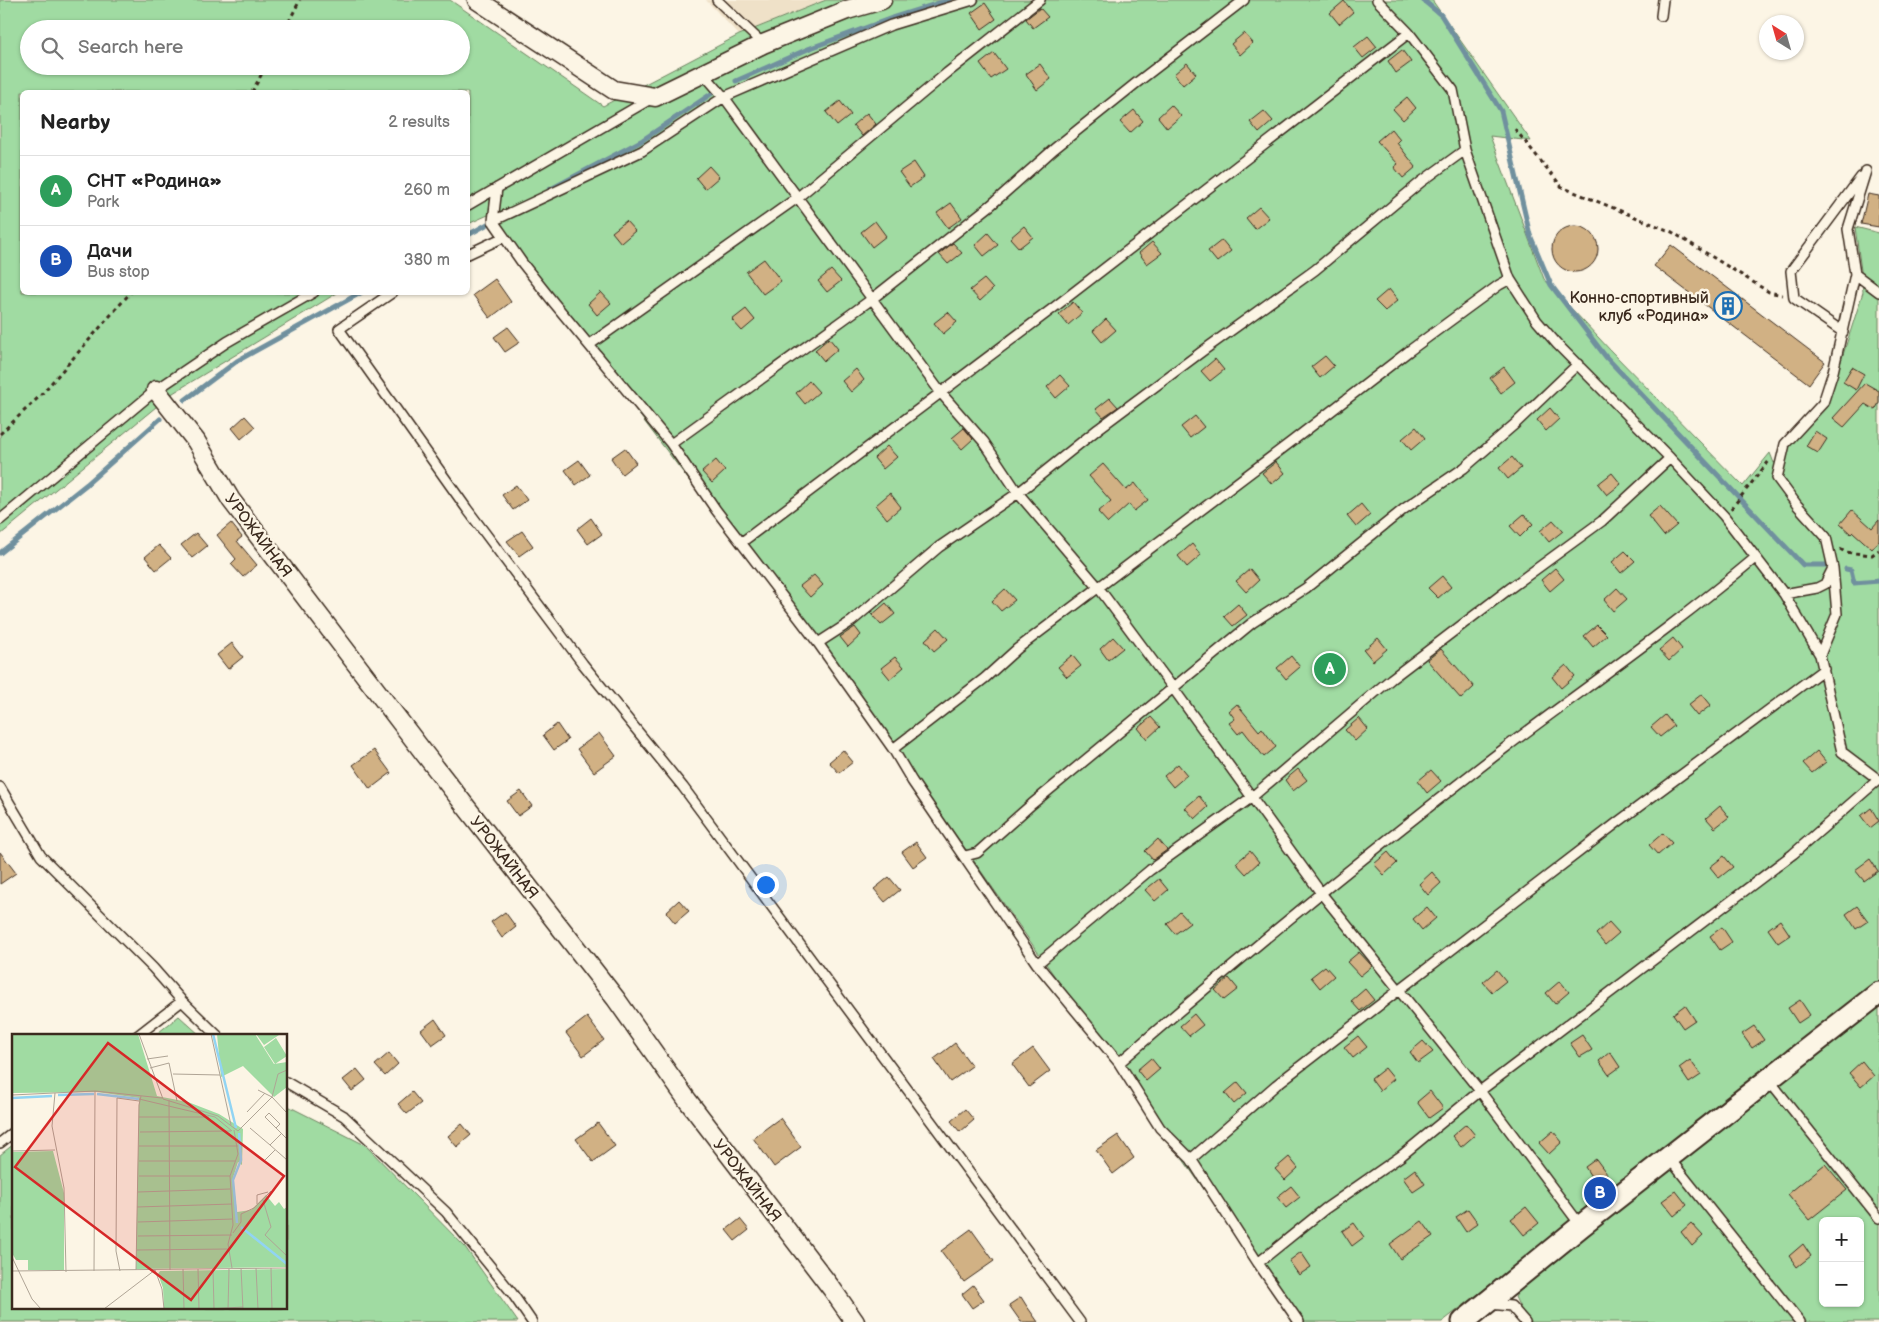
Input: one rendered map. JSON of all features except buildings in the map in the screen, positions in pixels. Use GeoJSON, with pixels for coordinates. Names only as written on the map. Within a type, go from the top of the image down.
{"type":"FeatureCollection","features":[{"type":"Feature","properties":{"kind":"street"},"geometry":{"type":"LineString","coordinates":[[477,0],[614,90],[655,97],[763,44],[848,10],[882,0]]}},
{"type":"Feature","properties":{"kind":"street","name":"УРОЖАЙНАЯ"},"geometry":{"type":"LineString","coordinates":[[156,390],[196,441],[231,500],[424,753],[616,999],[688,1101],[832,1289],[855,1322]]}},
{"type":"Feature","properties":{"kind":"street"},"geometry":{"type":"LineString","coordinates":[[1463,1322],[1484,1313],[1581,1226],[1769,1079],[1874,1000]]}},
{"type":"Feature","properties":{"kind":"lane"},"geometry":{"type":"LineString","coordinates":[[717,0],[763,44]]}},
{"type":"Feature","properties":{"kind":"lane"},"geometry":{"type":"LineString","coordinates":[[493,222],[642,152],[724,97],[891,25],[973,0]]}},
{"type":"Feature","properties":{"kind":"lane"},"geometry":{"type":"LineString","coordinates":[[589,345],[798,198],[947,73],[1040,0]]}},
{"type":"Feature","properties":{"kind":"lane"},"geometry":{"type":"LineString","coordinates":[[671,444],[872,299],[991,206],[1054,150],[1135,84],[1244,0]]}},
{"type":"Feature","properties":{"kind":"lane"},"geometry":{"type":"LineString","coordinates":[[1258,1263],[1325,1210],[1401,1156],[1480,1091],[1793,854],[1879,780],[1842,752],[1820,655],[1784,594],[1724,516],[1670,458],[1556,344],[1537,321],[1510,279],[1465,150],[1453,90],[1409,33],[1377,0]]}},
{"type":"Feature","properties":{"kind":"lane"},"geometry":{"type":"LineString","coordinates":[[1661,16],[1663,0]]}},
{"type":"Feature","properties":{"kind":"lane"},"geometry":{"type":"LineString","coordinates":[[742,542],[1052,309],[1409,33]]}},
{"type":"Feature","properties":{"kind":"lane"},"geometry":{"type":"LineString","coordinates":[[703,73],[724,97],[941,393],[984,442],[1018,493],[1098,587],[1320,893],[1480,1091],[1581,1226]]}},
{"type":"Feature","properties":{"kind":"lane"},"geometry":{"type":"LineString","coordinates":[[470,203],[655,97]]}},
{"type":"Feature","properties":{"kind":"lane"},"geometry":{"type":"LineString","coordinates":[[818,643],[852,620],[939,547],[1018,493],[1105,424],[1315,270],[1407,194],[1465,150]]}},
{"type":"Feature","properties":{"kind":"lane"},"geometry":{"type":"LineString","coordinates":[[1820,655],[1837,614],[1834,568],[1826,537],[1797,505],[1777,478],[1785,444],[1823,404],[1833,372],[1843,332],[1855,274],[1848,228],[1866,171],[1791,271],[1794,298],[1843,332]]}},
{"type":"Feature","properties":{"kind":"lane"},"geometry":{"type":"LineString","coordinates":[[496,188],[493,222],[523,264],[671,444],[716,510],[818,643],[893,749],[912,781],[1037,964],[1118,1063],[1160,1128],[1191,1160],[1299,1322]]}},
{"type":"Feature","properties":{"kind":"lane"},"geometry":{"type":"LineString","coordinates":[[470,253],[504,237]]}},
{"type":"Feature","properties":{"kind":"lane"},"geometry":{"type":"LineString","coordinates":[[1855,274],[1879,292]]}},
{"type":"Feature","properties":{"kind":"lane"},"geometry":{"type":"LineString","coordinates":[[893,749],[985,678],[1017,649],[1098,587],[1409,351],[1510,279]]}},
{"type":"Feature","properties":{"kind":"lane"},"geometry":{"type":"LineString","coordinates":[[0,520],[156,390],[227,342],[309,295]]}},
{"type":"Feature","properties":{"kind":"lane"},"geometry":{"type":"LineString","coordinates":[[388,295],[338,329],[467,509],[583,664],[683,787],[1080,1322]]}},
{"type":"Feature","properties":{"kind":"lane"},"geometry":{"type":"LineString","coordinates":[[965,856],[977,853],[1032,804],[1252,623],[1306,588],[1404,509],[1464,468],[1521,419],[1578,364]]}},
{"type":"Feature","properties":{"kind":"lane"},"geometry":{"type":"LineString","coordinates":[[1037,964],[1150,870],[1252,797],[1391,679],[1602,521],[1670,458]]}},
{"type":"Feature","properties":{"kind":"lane"},"geometry":{"type":"LineString","coordinates":[[1118,1063],[1320,893],[1504,749],[1713,593],[1755,558]]}},
{"type":"Feature","properties":{"kind":"lane"},"geometry":{"type":"LineString","coordinates":[[1784,594],[1817,588],[1825,584],[1834,568]]}},
{"type":"Feature","properties":{"kind":"lane"},"geometry":{"type":"LineString","coordinates":[[1191,1160],[1276,1085],[1618,822],[1824,670]]}},
{"type":"Feature","properties":{"kind":"lane"},"geometry":{"type":"LineString","coordinates":[[0,787],[41,856],[216,1034]]}},
{"type":"Feature","properties":{"kind":"lane"},"geometry":{"type":"LineString","coordinates":[[141,1034],[182,1001]]}},
{"type":"Feature","properties":{"kind":"lane"},"geometry":{"type":"LineString","coordinates":[[1769,1079],[1879,1218]]}},
{"type":"Feature","properties":{"kind":"lane"},"geometry":{"type":"LineString","coordinates":[[288,1083],[344,1116],[446,1212],[512,1293],[532,1322]]}},
{"type":"Feature","properties":{"kind":"lane"},"geometry":{"type":"LineString","coordinates":[[0,1143],[12,1134]]}},
{"type":"Feature","properties":{"kind":"lane"},"geometry":{"type":"LineString","coordinates":[[1668,1158],[1800,1322]]}},
{"type":"Feature","properties":{"kind":"lane"},"geometry":{"type":"LineString","coordinates":[[1484,1313],[1511,1306],[1525,1322]]}},
{"type":"Feature","properties":{"kind":"path"},"geometry":{"type":"LineString","coordinates":[[290,20],[300,0]]}},
{"type":"Feature","properties":{"kind":"path"},"geometry":{"type":"LineString","coordinates":[[253,90],[261,75]]}},
{"type":"Feature","properties":{"kind":"path"},"geometry":{"type":"LineString","coordinates":[[1515,129],[1562,187],[1672,232],[1769,292],[1794,298]]}},
{"type":"Feature","properties":{"kind":"path"},"geometry":{"type":"LineString","coordinates":[[0,434],[40,396],[128,295]]}},
{"type":"Feature","properties":{"kind":"path"},"geometry":{"type":"LineString","coordinates":[[1733,507],[1752,481]]}},
{"type":"Feature","properties":{"kind":"path"},"geometry":{"type":"LineString","coordinates":[[1826,537],[1844,552],[1872,555],[1879,550]]}},
{"type":"Feature","properties":{"kind":"shaded area"},"geometry":{"type":"Polygon","coordinates":[[[706,0],[826,0],[739,35],[706,0]]]}},
{"type":"Feature","properties":{"kind":"green space"},"geometry":{"type":"Polygon","coordinates":[[[0,0],[450,0],[603,106],[739,35],[826,0],[1432,0],[1531,141],[1490,136],[1544,279],[1611,351],[1743,486],[1770,453],[1774,463],[1827,405],[1863,292],[1855,227],[1879,233],[1879,983],[1442,1322],[1297,1322],[929,797],[488,215],[470,223],[470,90],[20,90],[20,295],[334,295],[173,393],[0,535],[0,0]]]}},
{"type":"Feature","properties":{"kind":"green space"},"geometry":{"type":"Polygon","coordinates":[[[1879,1006],[1879,1322],[1531,1322],[1524,1316],[1515,1297],[1523,1285],[1879,1006]]]}},
{"type":"Feature","properties":{"kind":"green space"},"geometry":{"type":"Polygon","coordinates":[[[179,1016],[199,1034],[156,1034],[179,1016]]]}},
{"type":"Feature","properties":{"kind":"green space"},"geometry":{"type":"Polygon","coordinates":[[[288,1106],[365,1145],[465,1247],[518,1322],[0,1322],[0,1155],[12,1146],[12,1310],[288,1310],[288,1106]]]}},
{"type":"Feature","properties":{"kind":"waterway"},"geometry":{"type":"LineString","coordinates":[[736,81],[808,49],[892,18],[949,0]]}},
{"type":"Feature","properties":{"kind":"waterway"},"geometry":{"type":"LineString","coordinates":[[1423,0],[1441,15],[1501,111],[1530,235],[1551,285],[1606,357],[1803,565],[1830,565]]}},
{"type":"Feature","properties":{"kind":"waterway"},"geometry":{"type":"LineString","coordinates":[[549,190],[641,141],[714,92]]}},
{"type":"Feature","properties":{"kind":"waterway"},"geometry":{"type":"LineString","coordinates":[[470,234],[493,221]]}},
{"type":"Feature","properties":{"kind":"waterway"},"geometry":{"type":"LineString","coordinates":[[185,400],[237,361],[357,295]]}},
{"type":"Feature","properties":{"kind":"waterway"},"geometry":{"type":"LineString","coordinates":[[0,553],[87,484],[160,419]]}},
{"type":"Feature","properties":{"kind":"waterway"},"geometry":{"type":"LineString","coordinates":[[1846,569],[1851,570],[1854,583],[1879,581]]}},
{"type":"Feature","properties":{"kind":"place","name":"Конно-спортивный клуб «Родина»"},"geometry":{"type":"Point","coordinates":[1728,306]}},
{"type":"Feature","properties":{"kind":"place","name":"СНТ «Родина»"},"geometry":{"type":"Point","coordinates":[1330,669]}},
{"type":"Feature","properties":{"kind":"place","name":"Дачи"},"geometry":{"type":"Point","coordinates":[1600,1193]}}]}
